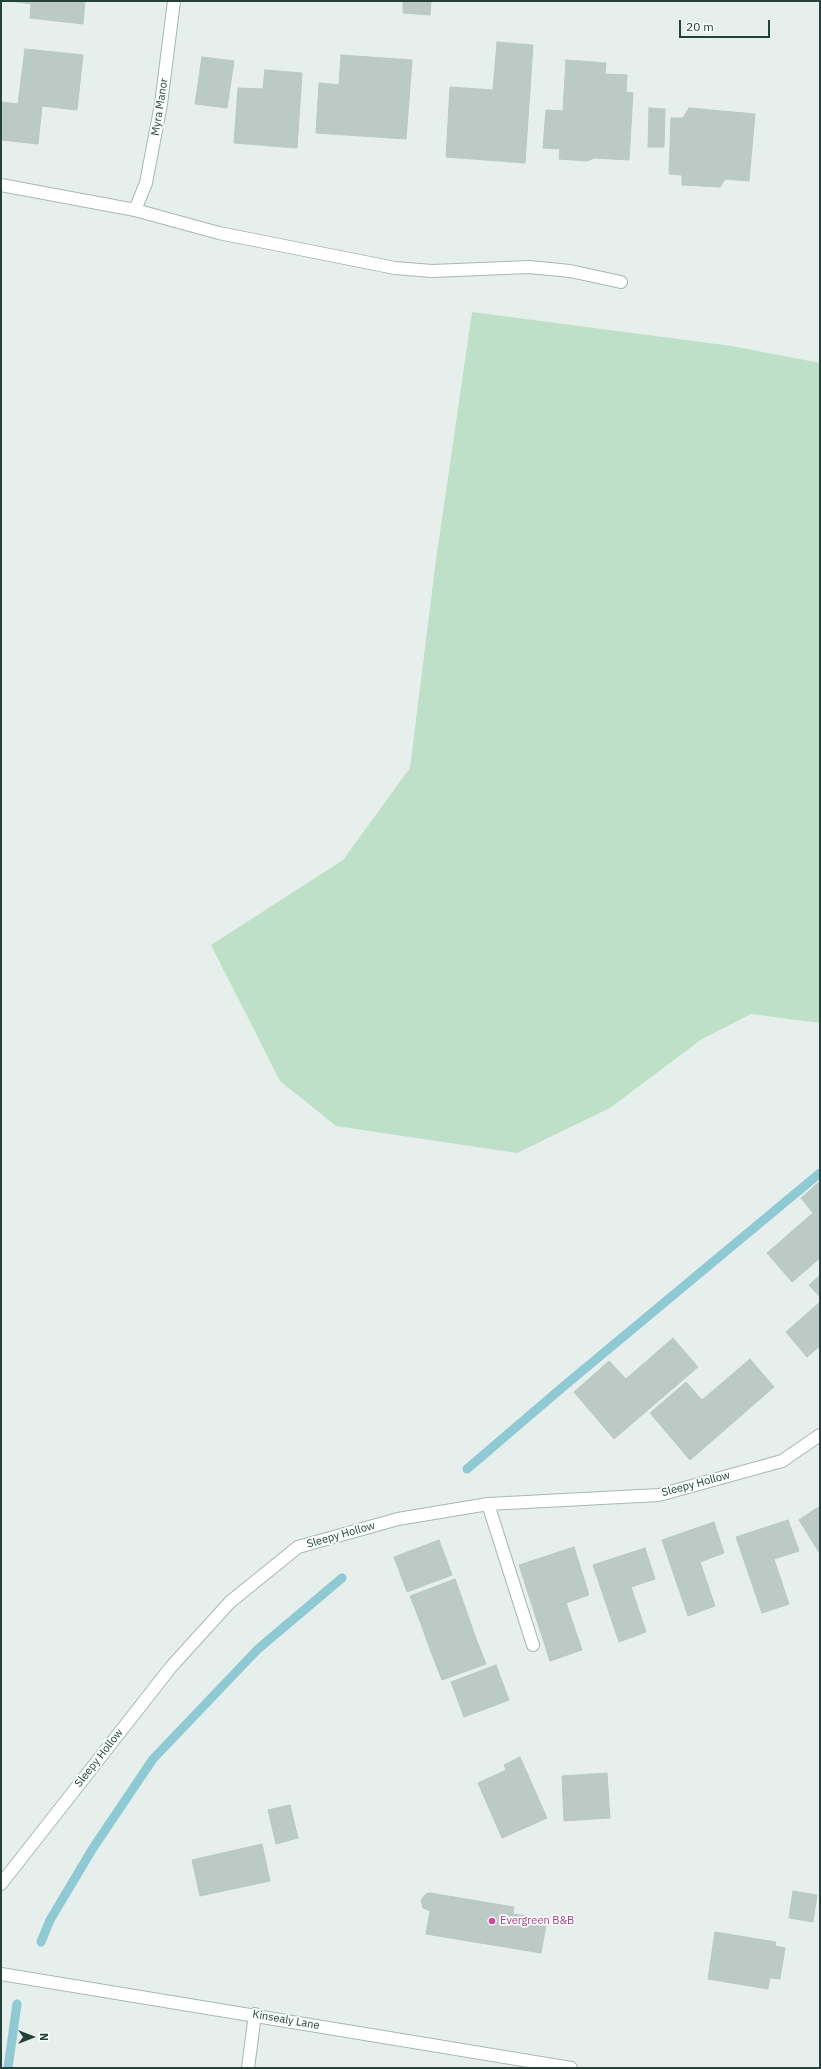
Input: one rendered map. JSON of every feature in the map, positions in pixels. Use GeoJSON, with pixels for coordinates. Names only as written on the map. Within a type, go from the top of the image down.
{"type":"FeatureCollection","features":[{"type":"Feature","properties":{"kind":"street","name":"Myra Manor"},"geometry":{"type":"LineString","coordinates":[[135,210],[146,183],[160,104],[174,1]]}},
{"type":"Feature","properties":{"kind":"street"},"geometry":{"type":"LineString","coordinates":[[1,185],[135,210],[219,233],[395,268],[432,271],[529,267],[570,271],[621,282]]}},
{"type":"Feature","properties":{"kind":"street","name":"Sleepy Hollow"},"geometry":{"type":"LineString","coordinates":[[1,1884],[171,1667],[230,1602],[298,1547],[398,1519],[488,1504],[659,1495],[782,1461],[820,1435]]}},
{"type":"Feature","properties":{"kind":"street"},"geometry":{"type":"LineString","coordinates":[[488,1504],[533,1645]]}},
{"type":"Feature","properties":{"kind":"street","name":"Kinsealy Lane"},"geometry":{"type":"LineString","coordinates":[[1,1974],[255,2014],[571,2068]]}},
{"type":"Feature","properties":{"kind":"street"},"geometry":{"type":"LineString","coordinates":[[248,2068],[255,2014]]}},
{"type":"Feature","properties":{"kind":"green space"},"geometry":{"type":"Polygon","coordinates":[[[472,312],[732,346],[820,363],[820,1023],[751,1014],[702,1039],[610,1108],[517,1153],[336,1126],[280,1081],[211,945],[343,860],[410,768],[435,567],[472,312]]]}},
{"type":"Feature","properties":{"kind":"building"},"geometry":{"type":"Polygon","coordinates":[[[10,1],[85,1],[83,24],[30,18],[31,4],[10,1]]]}},
{"type":"Feature","properties":{"kind":"building"},"geometry":{"type":"Polygon","coordinates":[[[403,1],[431,1],[430,15],[403,13],[403,1]]]}},
{"type":"Feature","properties":{"kind":"building"},"geometry":{"type":"Polygon","coordinates":[[[497,42],[533,45],[525,163],[446,157],[450,87],[493,90],[497,42]]]}},
{"type":"Feature","properties":{"kind":"building"},"geometry":{"type":"Polygon","coordinates":[[[25,49],[83,55],[77,110],[42,106],[38,144],[1,140],[1,102],[18,104],[25,49]]]}},
{"type":"Feature","properties":{"kind":"building"},"geometry":{"type":"Polygon","coordinates":[[[341,55],[412,60],[406,139],[316,133],[319,83],[339,85],[341,55]]]}},
{"type":"Feature","properties":{"kind":"building"},"geometry":{"type":"Polygon","coordinates":[[[202,57],[234,61],[227,108],[195,104],[202,57]]]}},
{"type":"Feature","properties":{"kind":"building"},"geometry":{"type":"Polygon","coordinates":[[[566,60],[606,63],[605,74],[627,75],[626,92],[633,93],[629,160],[594,158],[587,161],[559,159],[560,149],[543,148],[546,110],[563,111],[566,60]]]}},
{"type":"Feature","properties":{"kind":"building"},"geometry":{"type":"Polygon","coordinates":[[[265,70],[302,73],[297,148],[234,143],[238,88],[263,89],[265,70]]]}},
{"type":"Feature","properties":{"kind":"building"},"geometry":{"type":"Polygon","coordinates":[[[649,108],[665,109],[664,147],[648,147],[649,108]]]}},
{"type":"Feature","properties":{"kind":"building"},"geometry":{"type":"Polygon","coordinates":[[[689,108],[755,114],[749,181],[725,179],[720,187],[682,185],[682,175],[669,174],[671,118],[683,118],[689,108]]]}},
{"type":"Feature","properties":{"kind":"building"},"geometry":{"type":"Polygon","coordinates":[[[820,1181],[820,1258],[792,1282],[767,1253],[813,1213],[801,1198],[820,1181]]]}},
{"type":"Feature","properties":{"kind":"building"},"geometry":{"type":"Polygon","coordinates":[[[820,1275],[820,1297],[809,1285],[820,1275]]]}},
{"type":"Feature","properties":{"kind":"building"},"geometry":{"type":"Polygon","coordinates":[[[820,1302],[820,1346],[807,1357],[786,1332],[820,1302]]]}},
{"type":"Feature","properties":{"kind":"building"},"geometry":{"type":"Polygon","coordinates":[[[673,1338],[698,1367],[614,1439],[574,1392],[609,1361],[626,1379],[673,1338]]]}},
{"type":"Feature","properties":{"kind":"building"},"geometry":{"type":"Polygon","coordinates":[[[750,1359],[774,1387],[690,1460],[650,1413],[686,1382],[702,1400],[750,1359]]]}},
{"type":"Feature","properties":{"kind":"building"},"geometry":{"type":"Polygon","coordinates":[[[820,1506],[820,1554],[799,1520],[820,1506]]]}},
{"type":"Feature","properties":{"kind":"building"},"geometry":{"type":"Polygon","coordinates":[[[788,1520],[799,1551],[774,1559],[789,1604],[762,1613],[736,1537],[788,1520]]]}},
{"type":"Feature","properties":{"kind":"building"},"geometry":{"type":"Polygon","coordinates":[[[714,1522],[724,1553],[700,1562],[715,1606],[688,1616],[662,1540],[714,1522]]]}},
{"type":"Feature","properties":{"kind":"building"},"geometry":{"type":"Polygon","coordinates":[[[439,1540],[452,1575],[407,1592],[394,1557],[439,1540]]]}},
{"type":"Feature","properties":{"kind":"building"},"geometry":{"type":"Polygon","coordinates":[[[574,1547],[589,1595],[566,1603],[582,1650],[550,1661],[519,1565],[574,1547]]]}},
{"type":"Feature","properties":{"kind":"building"},"geometry":{"type":"Polygon","coordinates":[[[645,1548],[655,1579],[631,1587],[646,1632],[619,1642],[593,1565],[645,1548]]]}},
{"type":"Feature","properties":{"kind":"building"},"geometry":{"type":"Polygon","coordinates":[[[455,1579],[465,1607],[421,1624],[410,1596],[455,1579]]]}},
{"type":"Feature","properties":{"kind":"building"},"geometry":{"type":"Polygon","coordinates":[[[465,1607],[475,1636],[431,1652],[421,1624],[465,1607]]]}},
{"type":"Feature","properties":{"kind":"building"},"geometry":{"type":"Polygon","coordinates":[[[475,1636],[486,1664],[442,1680],[431,1652],[475,1636]]]}},
{"type":"Feature","properties":{"kind":"building"},"geometry":{"type":"Polygon","coordinates":[[[496,1665],[509,1700],[464,1717],[451,1682],[496,1665]]]}},
{"type":"Feature","properties":{"kind":"building"},"geometry":{"type":"Polygon","coordinates":[[[520,1757],[547,1818],[502,1838],[478,1783],[506,1770],[504,1765],[520,1757]]]}},
{"type":"Feature","properties":{"kind":"building"},"geometry":{"type":"Polygon","coordinates":[[[607,1773],[610,1818],[564,1821],[562,1776],[607,1773]]]}},
{"type":"Feature","properties":{"kind":"building"},"geometry":{"type":"Polygon","coordinates":[[[290,1805],[298,1838],[276,1844],[268,1810],[290,1805]]]}},
{"type":"Feature","properties":{"kind":"building"},"geometry":{"type":"Polygon","coordinates":[[[262,1844],[270,1881],[200,1896],[192,1860],[262,1844]]]}},
{"type":"Feature","properties":{"kind":"building"},"geometry":{"type":"Polygon","coordinates":[[[793,1891],[817,1895],[813,1922],[789,1918],[793,1891]]]}},
{"type":"Feature","properties":{"kind":"building"},"geometry":{"type":"Polygon","coordinates":[[[430,1893],[514,1907],[513,1914],[547,1920],[541,1953],[426,1934],[430,1911],[423,1908],[421,1900],[426,1894],[430,1893]]]}},
{"type":"Feature","properties":{"kind":"building"},"geometry":{"type":"Polygon","coordinates":[[[715,1932],[776,1942],[775,1946],[785,1948],[780,1979],[770,1978],[768,1989],[708,1979],[715,1932]]]}},
{"type":"Feature","properties":{"kind":"waterway"},"geometry":{"type":"LineString","coordinates":[[467,1469],[564,1386],[820,1173]]}},
{"type":"Feature","properties":{"kind":"waterway"},"geometry":{"type":"LineString","coordinates":[[41,1942],[50,1920],[93,1848],[153,1759],[258,1649],[342,1578]]}},
{"type":"Feature","properties":{"kind":"waterway"},"geometry":{"type":"LineString","coordinates":[[8,2068],[17,2004]]}},
{"type":"Feature","properties":{"kind":"place","name":"Evergreen B&B"},"geometry":{"type":"Point","coordinates":[492,1921]}}]}
